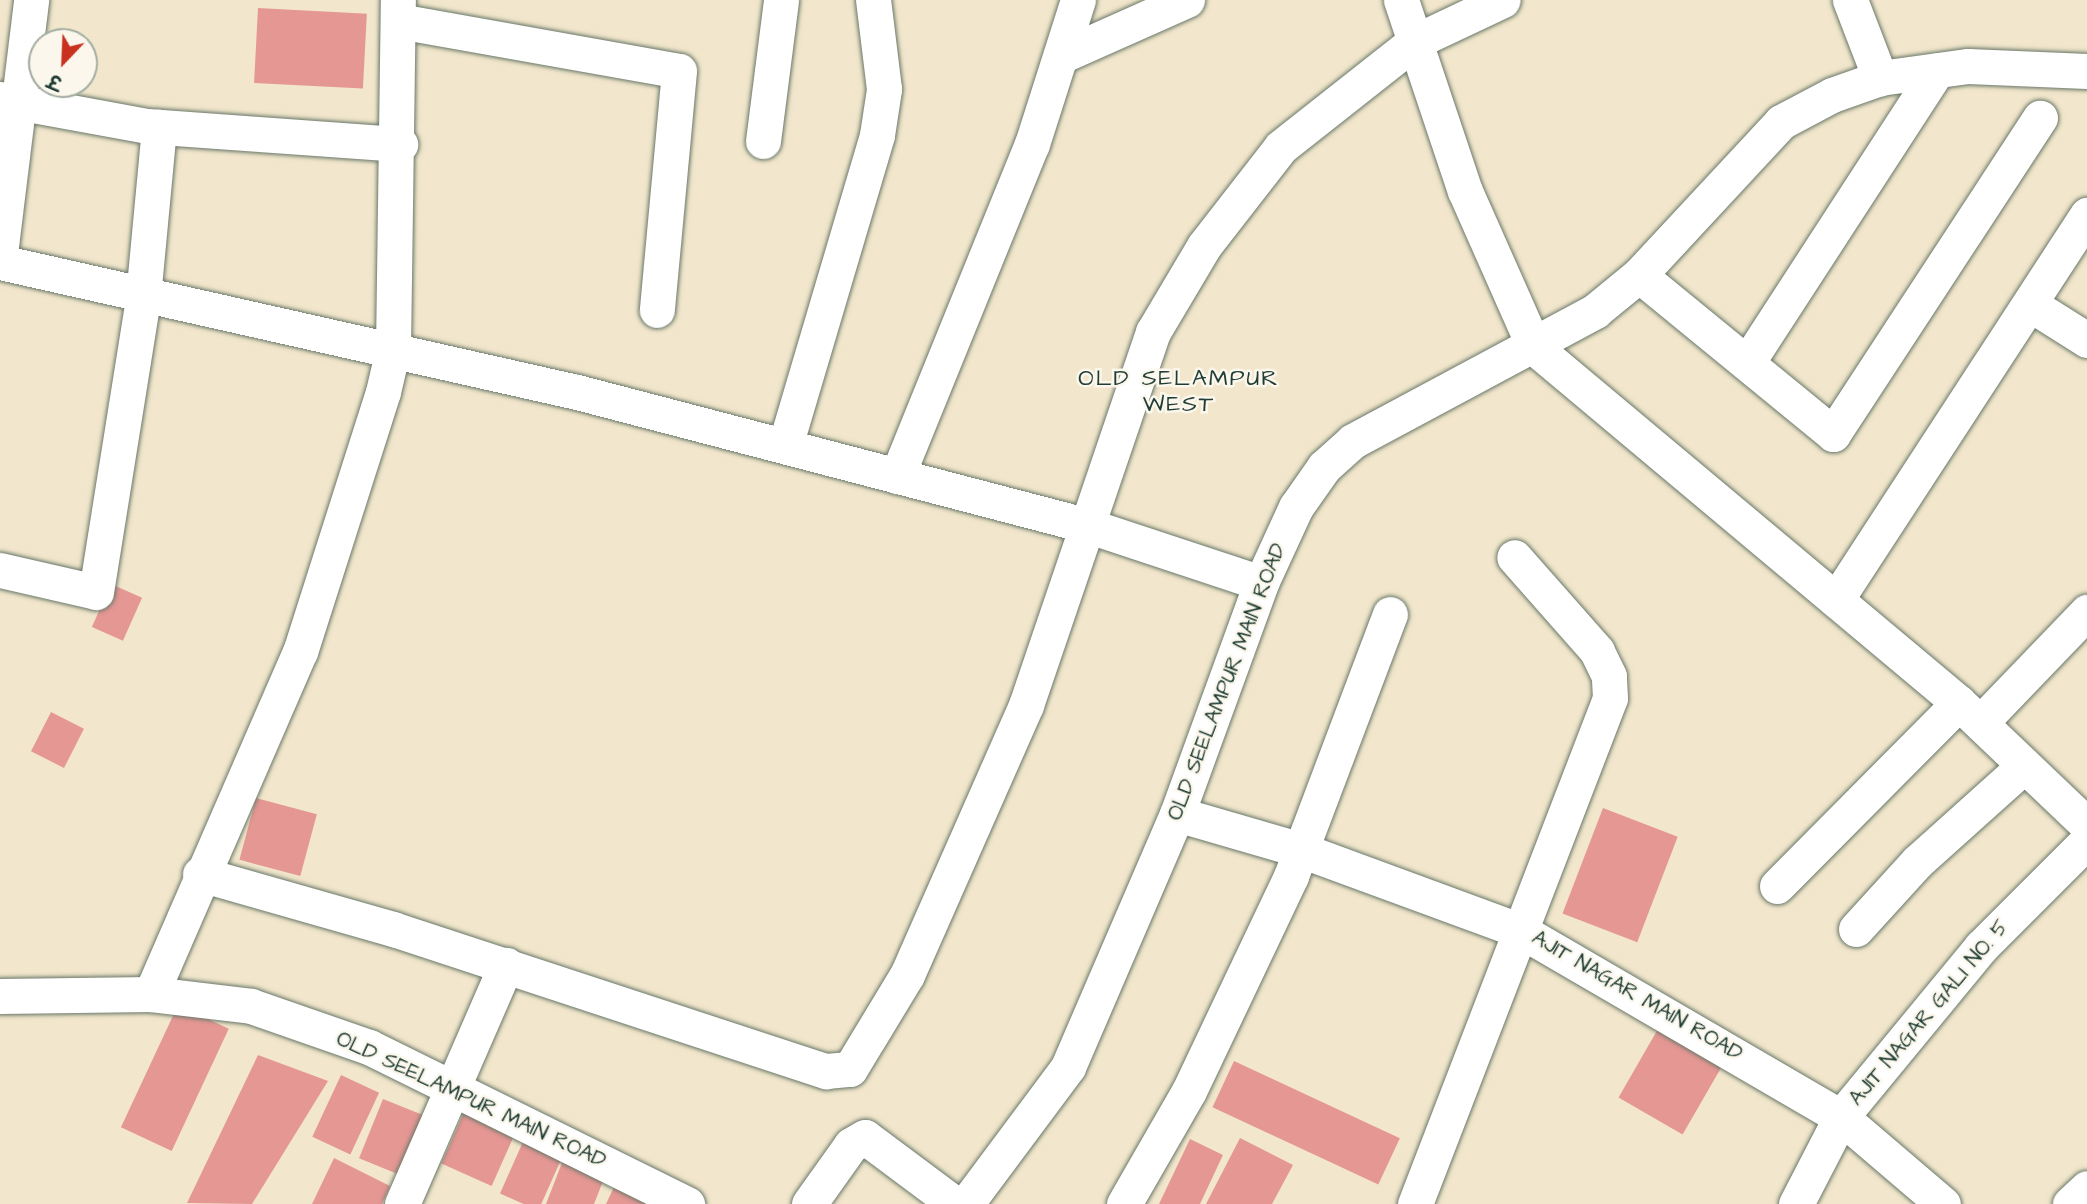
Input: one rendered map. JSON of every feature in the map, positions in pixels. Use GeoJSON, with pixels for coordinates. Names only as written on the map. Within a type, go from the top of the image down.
{"type":"FeatureCollection","features":[{"type":"Feature","properties":{"kind":"street"},"geometry":{"type":"LineString","coordinates":[[0,254],[11,102],[31,0]]}},
{"type":"Feature","properties":{"kind":"street"},"geometry":{"type":"LineString","coordinates":[[764,141],[781,0]]}},
{"type":"Feature","properties":{"kind":"street"},"geometry":{"type":"LineString","coordinates":[[785,446],[877,135],[884,89],[873,0]]}},
{"type":"Feature","properties":{"kind":"street"},"geometry":{"type":"LineString","coordinates":[[897,476],[1061,56],[1078,0]]}},
{"type":"Feature","properties":{"kind":"street"},"geometry":{"type":"LineString","coordinates":[[1061,56],[1187,0]]}},
{"type":"Feature","properties":{"kind":"street"},"geometry":{"type":"LineString","coordinates":[[1401,0],[1465,191],[1534,347],[1970,713],[2087,825]]}},
{"type":"Feature","properties":{"kind":"street"},"geometry":{"type":"LineString","coordinates":[[200,874],[506,965],[826,1071],[850,1069],[907,975],[1027,705],[1153,332],[1227,210],[1281,147],[1414,42],[1503,0]]}},
{"type":"Feature","properties":{"kind":"street"},"geometry":{"type":"LineString","coordinates":[[1850,0],[1880,78]]}},
{"type":"Feature","properties":{"kind":"street"},"geometry":{"type":"LineString","coordinates":[[151,994],[200,874],[300,652],[393,349],[400,144],[398,10],[679,71],[657,310]]}},
{"type":"Feature","properties":{"kind":"street"},"geometry":{"type":"LineString","coordinates":[[1746,363],[1937,70]]}},
{"type":"Feature","properties":{"kind":"street","name":"OLD SEELAMPUR MAIN ROAD"},"geometry":{"type":"LineString","coordinates":[[965,1204],[1068,1067],[1177,814],[1261,583],[1296,507],[1324,467],[1353,441],[1534,347],[1595,311],[1639,275],[1780,122],[1880,78],[1937,70],[2087,71]]}},
{"type":"Feature","properties":{"kind":"street"},"geometry":{"type":"LineString","coordinates":[[11,102],[159,127],[400,144]]}},
{"type":"Feature","properties":{"kind":"street"},"geometry":{"type":"LineString","coordinates":[[1639,275],[1833,434],[2040,118]]}},
{"type":"Feature","properties":{"kind":"street"},"geometry":{"type":"LineString","coordinates":[[0,570],[96,592],[143,297],[159,127]]}},
{"type":"Feature","properties":{"kind":"street"},"geometry":{"type":"LineString","coordinates":[[1836,600],[2033,306],[2087,215]]}},
{"type":"Feature","properties":{"kind":"street"},"geometry":{"type":"LineString","coordinates":[[0,262],[143,297],[393,349],[785,446],[1089,526],[1261,583]]}},
{"type":"Feature","properties":{"kind":"street"},"geometry":{"type":"LineString","coordinates":[[2033,306],[2087,340]]}},
{"type":"Feature","properties":{"kind":"street"},"geometry":{"type":"LineString","coordinates":[[1415,1204],[1610,698],[1609,676],[1597,651],[1514,556]]}},
{"type":"Feature","properties":{"kind":"street"},"geometry":{"type":"LineString","coordinates":[[1777,886],[2087,612]]}},
{"type":"Feature","properties":{"kind":"street"},"geometry":{"type":"LineString","coordinates":[[1124,1204],[1189,1090],[1301,850],[1390,614]]}},
{"type":"Feature","properties":{"kind":"street"},"geometry":{"type":"LineString","coordinates":[[1856,929],[1917,862],[2024,766]]}},
{"type":"Feature","properties":{"kind":"street","name":"AJIT NAGAR MAIN ROAD"},"geometry":{"type":"LineString","coordinates":[[1177,814],[1301,850],[1521,931],[1841,1117],[1943,1204]]}},
{"type":"Feature","properties":{"kind":"street","name":"AJIT NAGAR GALI NO. 5"},"geometry":{"type":"LineString","coordinates":[[1796,1204],[1841,1117],[1981,947],[2087,841]]}},
{"type":"Feature","properties":{"kind":"street"},"geometry":{"type":"LineString","coordinates":[[402,1204],[506,965]]}},
{"type":"Feature","properties":{"kind":"street","name":"OLD SEELAMPUR MAIN ROAD"},"geometry":{"type":"LineString","coordinates":[[0,996],[151,994],[251,1006],[369,1047],[687,1204]]}},
{"type":"Feature","properties":{"kind":"street"},"geometry":{"type":"LineString","coordinates":[[809,1204],[851,1145],[865,1137],[955,1204]]}},
{"type":"Feature","properties":{"kind":"street"},"geometry":{"type":"LineString","coordinates":[[2070,1204],[2087,1188]]}},
{"type":"Feature","properties":{"kind":"building"},"geometry":{"type":"Polygon","coordinates":[[[258,8],[367,14],[363,89],[254,83],[258,8]]]}},
{"type":"Feature","properties":{"kind":"building"},"geometry":{"type":"Polygon","coordinates":[[[111,584],[142,598],[123,641],[92,627],[111,584]]]}},
{"type":"Feature","properties":{"kind":"building"},"geometry":{"type":"Polygon","coordinates":[[[51,712],[84,729],[64,768],[31,751],[51,712]]]}},
{"type":"Feature","properties":{"kind":"building"},"geometry":{"type":"Polygon","coordinates":[[[256,798],[317,814],[300,876],[239,860],[256,798]]]}},
{"type":"Feature","properties":{"kind":"building"},"geometry":{"type":"Polygon","coordinates":[[[1603,808],[1678,837],[1637,942],[1563,913],[1603,808]]]}},
{"type":"Feature","properties":{"kind":"building"},"geometry":{"type":"Polygon","coordinates":[[[178,1005],[229,1029],[172,1151],[121,1127],[178,1005]]]}},
{"type":"Feature","properties":{"kind":"building"},"geometry":{"type":"Polygon","coordinates":[[[1658,1029],[1722,1066],[1683,1134],[1618,1097],[1658,1029]]]}},
{"type":"Feature","properties":{"kind":"building"},"geometry":{"type":"Polygon","coordinates":[[[258,1055],[328,1081],[252,1204],[187,1203],[258,1055]]]}},
{"type":"Feature","properties":{"kind":"building"},"geometry":{"type":"Polygon","coordinates":[[[1234,1061],[1400,1138],[1378,1185],[1212,1107],[1234,1061]]]}},
{"type":"Feature","properties":{"kind":"building"},"geometry":{"type":"Polygon","coordinates":[[[341,1075],[379,1093],[350,1154],[312,1137],[341,1075]]]}},
{"type":"Feature","properties":{"kind":"building"},"geometry":{"type":"Polygon","coordinates":[[[383,1099],[425,1116],[401,1175],[359,1158],[383,1099]]]}},
{"type":"Feature","properties":{"kind":"building"},"geometry":{"type":"Polygon","coordinates":[[[467,1106],[517,1128],[492,1186],[441,1164],[467,1106]]]}},
{"type":"Feature","properties":{"kind":"building"},"geometry":{"type":"Polygon","coordinates":[[[526,1135],[564,1152],[541,1204],[524,1204],[500,1193],[526,1135]]]}},
{"type":"Feature","properties":{"kind":"building"},"geometry":{"type":"Polygon","coordinates":[[[1240,1138],[1293,1165],[1272,1204],[1206,1204],[1240,1138]]]}},
{"type":"Feature","properties":{"kind":"building"},"geometry":{"type":"Polygon","coordinates":[[[1190,1139],[1223,1155],[1200,1204],[1159,1204],[1190,1139]]]}},
{"type":"Feature","properties":{"kind":"building"},"geometry":{"type":"Polygon","coordinates":[[[565,1155],[607,1171],[594,1204],[546,1204],[565,1155]]]}},
{"type":"Feature","properties":{"kind":"building"},"geometry":{"type":"Polygon","coordinates":[[[334,1158],[390,1186],[382,1204],[312,1204],[334,1158]]]}},
{"type":"Feature","properties":{"kind":"building"},"geometry":{"type":"Polygon","coordinates":[[[614,1187],[650,1204],[606,1204],[614,1187]]]}},
{"type":"Feature","properties":{"kind":"district","name":"OLD SELAMPUR WEST"},"geometry":{"type":"Point","coordinates":[1179,391]}}]}
